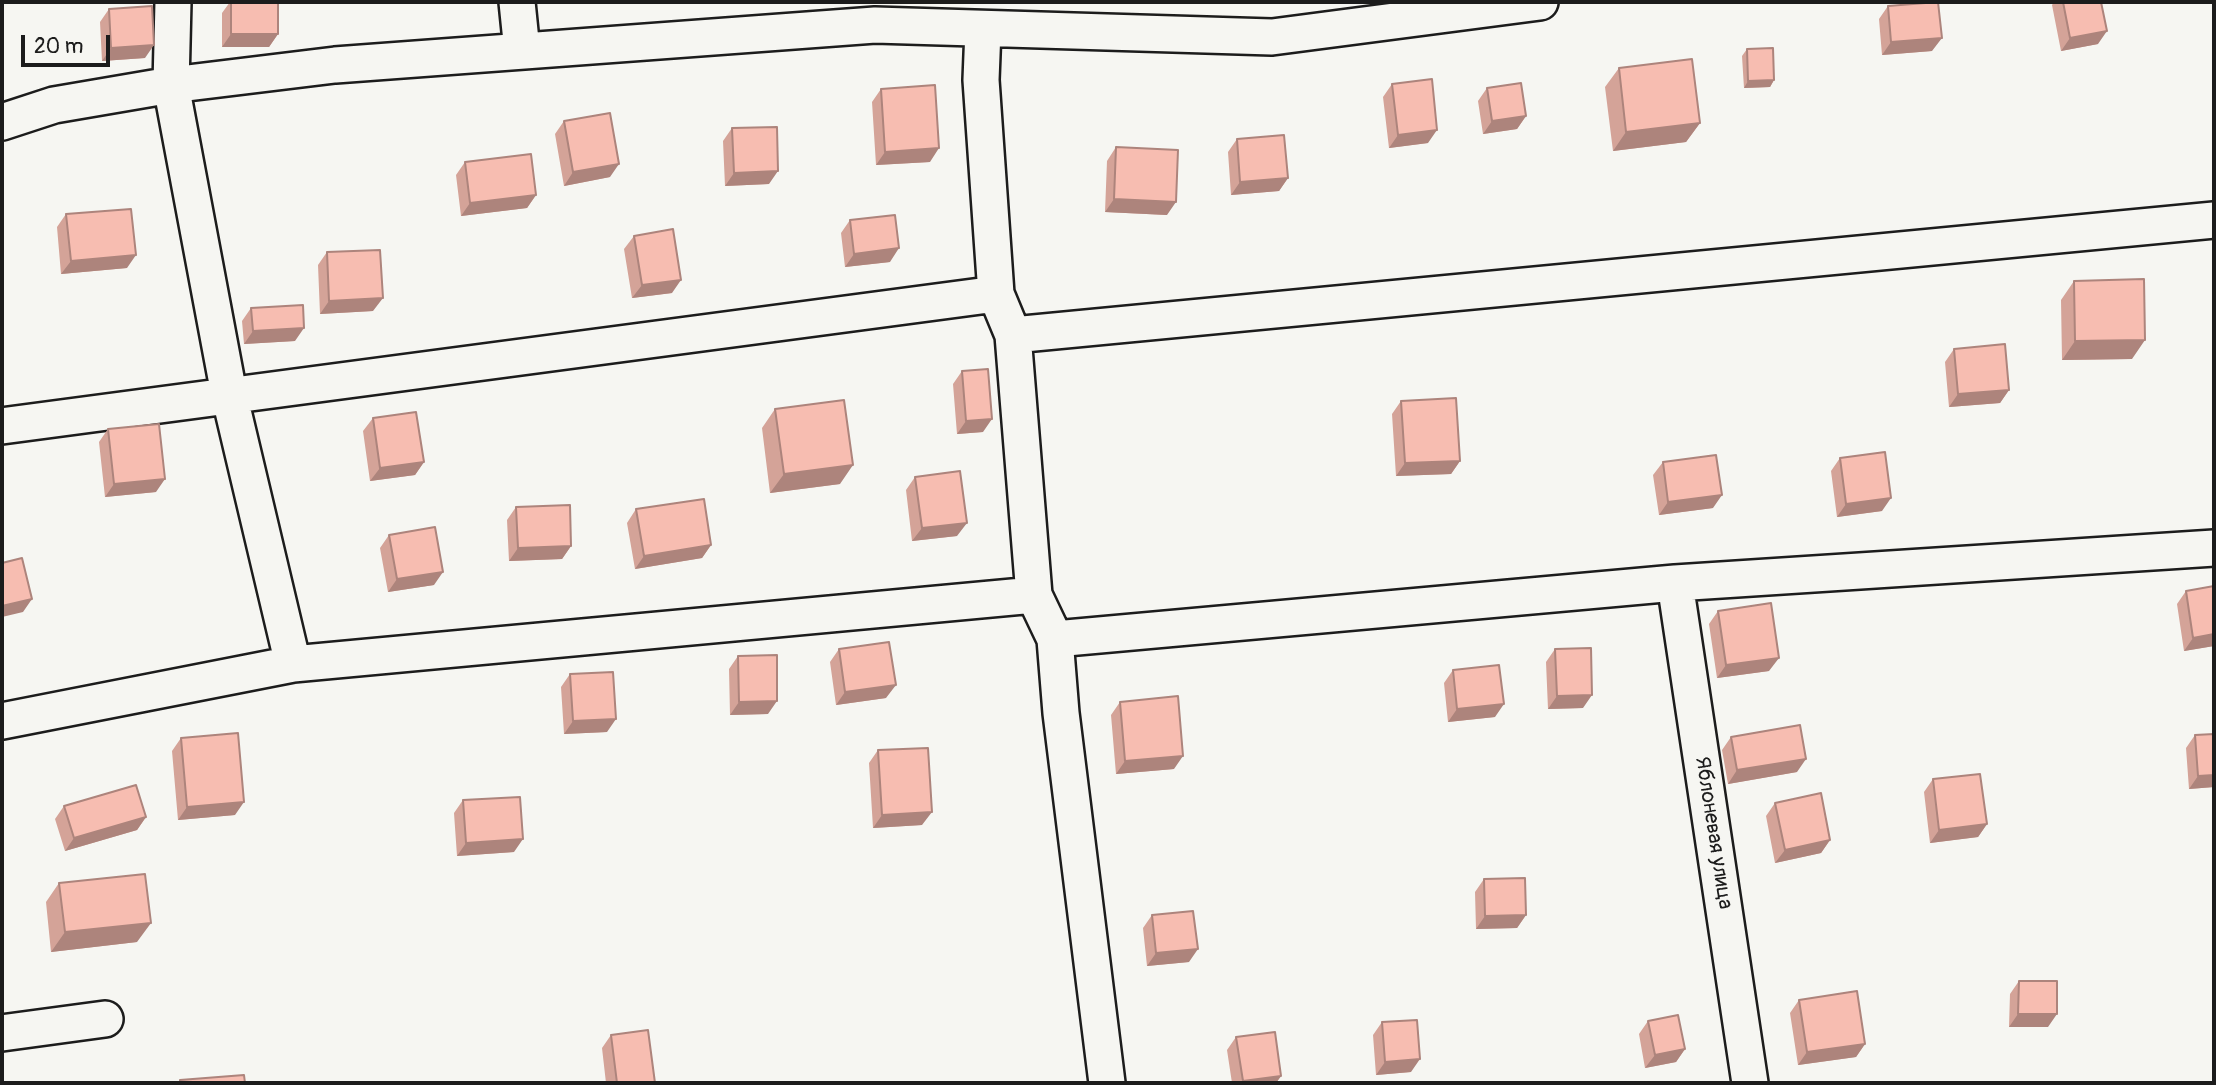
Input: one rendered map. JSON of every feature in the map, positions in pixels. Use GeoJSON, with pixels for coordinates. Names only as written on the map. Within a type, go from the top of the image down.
{"type":"FeatureCollection","features":[{"type":"Feature","properties":{"kind":"street"},"geometry":{"type":"LineString","coordinates":[[173,2],[171,86],[229,394],[293,664]]}},
{"type":"Feature","properties":{"kind":"street"},"geometry":{"type":"LineString","coordinates":[[517,2],[522,51]]}},
{"type":"Feature","properties":{"kind":"street"},"geometry":{"type":"LineString","coordinates":[[2,122],[54,105],[171,86],[335,65],[875,25],[1272,37],[1540,2]]}},
{"type":"Feature","properties":{"kind":"street"},"geometry":{"type":"LineString","coordinates":[[984,29],[981,80],[996,294],[1013,335],[1034,595],[1055,639],[1061,713],[1107,1083]]}},
{"type":"Feature","properties":{"kind":"street"},"geometry":{"type":"LineString","coordinates":[[1013,335],[2214,220]]}},
{"type":"Feature","properties":{"kind":"street"},"geometry":{"type":"LineString","coordinates":[[2,426],[996,294]]}},
{"type":"Feature","properties":{"kind":"street"},"geometry":{"type":"LineString","coordinates":[[1055,639],[1675,583],[2214,548]]}},
{"type":"Feature","properties":{"kind":"street","name":"Яблоневая улица"},"geometry":{"type":"LineString","coordinates":[[1675,583],[1751,1083]]}},
{"type":"Feature","properties":{"kind":"street"},"geometry":{"type":"LineString","coordinates":[[2,721],[293,664],[1034,595]]}},
{"type":"Feature","properties":{"kind":"street"},"geometry":{"type":"LineString","coordinates":[[2,1033],[105,1019]]}},
{"type":"Feature","properties":{"kind":"building"},"geometry":{"type":"Polygon","coordinates":[[[231,2],[278,2],[278,34],[231,34],[231,2]]]}},
{"type":"Feature","properties":{"kind":"building"},"geometry":{"type":"Polygon","coordinates":[[[1938,2],[1942,38],[1891,42],[1888,6],[1938,2]]]}},
{"type":"Feature","properties":{"kind":"building"},"geometry":{"type":"Polygon","coordinates":[[[2063,2],[2101,2],[2107,31],[2070,38],[2063,2]]]}},
{"type":"Feature","properties":{"kind":"building"},"geometry":{"type":"Polygon","coordinates":[[[152,6],[154,45],[111,48],[109,9],[152,6]]]}},
{"type":"Feature","properties":{"kind":"building"},"geometry":{"type":"Polygon","coordinates":[[[1773,48],[1774,80],[1748,81],[1747,49],[1773,48]]]}},
{"type":"Feature","properties":{"kind":"building"},"geometry":{"type":"Polygon","coordinates":[[[1692,59],[1700,123],[1626,132],[1619,68],[1692,59]]]}},
{"type":"Feature","properties":{"kind":"building"},"geometry":{"type":"Polygon","coordinates":[[[1432,79],[1437,130],[1398,135],[1392,84],[1432,79]]]}},
{"type":"Feature","properties":{"kind":"building"},"geometry":{"type":"Polygon","coordinates":[[[1521,83],[1526,116],[1492,121],[1487,88],[1521,83]]]}},
{"type":"Feature","properties":{"kind":"building"},"geometry":{"type":"Polygon","coordinates":[[[935,85],[939,148],[885,152],[881,89],[935,85]]]}},
{"type":"Feature","properties":{"kind":"building"},"geometry":{"type":"Polygon","coordinates":[[[610,113],[619,164],[573,172],[564,121],[610,113]]]}},
{"type":"Feature","properties":{"kind":"building"},"geometry":{"type":"Polygon","coordinates":[[[777,127],[778,171],[734,173],[732,128],[777,127]]]}},
{"type":"Feature","properties":{"kind":"building"},"geometry":{"type":"Polygon","coordinates":[[[1284,135],[1288,178],[1240,182],[1237,139],[1284,135]]]}},
{"type":"Feature","properties":{"kind":"building"},"geometry":{"type":"Polygon","coordinates":[[[1116,147],[1178,150],[1176,202],[1114,199],[1116,147]]]}},
{"type":"Feature","properties":{"kind":"building"},"geometry":{"type":"Polygon","coordinates":[[[531,154],[536,195],[470,203],[465,162],[531,154]]]}},
{"type":"Feature","properties":{"kind":"building"},"geometry":{"type":"Polygon","coordinates":[[[131,209],[136,255],[71,261],[66,214],[131,209]]]}},
{"type":"Feature","properties":{"kind":"building"},"geometry":{"type":"Polygon","coordinates":[[[895,215],[899,248],[854,254],[850,220],[895,215]]]}},
{"type":"Feature","properties":{"kind":"building"},"geometry":{"type":"Polygon","coordinates":[[[673,229],[681,280],[642,285],[634,236],[673,229]]]}},
{"type":"Feature","properties":{"kind":"building"},"geometry":{"type":"Polygon","coordinates":[[[380,250],[383,298],[329,301],[327,252],[380,250]]]}},
{"type":"Feature","properties":{"kind":"building"},"geometry":{"type":"Polygon","coordinates":[[[2144,279],[2145,340],[2075,341],[2074,281],[2144,279]]]}},
{"type":"Feature","properties":{"kind":"building"},"geometry":{"type":"Polygon","coordinates":[[[303,305],[304,328],[253,331],[251,308],[303,305]]]}},
{"type":"Feature","properties":{"kind":"building"},"geometry":{"type":"Polygon","coordinates":[[[2005,344],[2009,390],[1958,394],[1954,349],[2005,344]]]}},
{"type":"Feature","properties":{"kind":"building"},"geometry":{"type":"Polygon","coordinates":[[[988,369],[992,419],[966,421],[962,371],[988,369]]]}},
{"type":"Feature","properties":{"kind":"building"},"geometry":{"type":"Polygon","coordinates":[[[1456,398],[1460,461],[1405,463],[1401,401],[1456,398]]]}},
{"type":"Feature","properties":{"kind":"building"},"geometry":{"type":"Polygon","coordinates":[[[844,400],[853,465],[784,474],[775,409],[844,400]]]}},
{"type":"Feature","properties":{"kind":"building"},"geometry":{"type":"Polygon","coordinates":[[[416,412],[424,462],[380,468],[373,418],[416,412]]]}},
{"type":"Feature","properties":{"kind":"building"},"geometry":{"type":"Polygon","coordinates":[[[159,424],[165,479],[114,484],[108,429],[159,424]]]}},
{"type":"Feature","properties":{"kind":"building"},"geometry":{"type":"Polygon","coordinates":[[[1885,452],[1891,498],[1846,504],[1840,458],[1885,452]]]}},
{"type":"Feature","properties":{"kind":"building"},"geometry":{"type":"Polygon","coordinates":[[[1716,455],[1722,495],[1668,502],[1663,462],[1716,455]]]}},
{"type":"Feature","properties":{"kind":"building"},"geometry":{"type":"Polygon","coordinates":[[[960,471],[967,523],[922,528],[915,477],[960,471]]]}},
{"type":"Feature","properties":{"kind":"building"},"geometry":{"type":"Polygon","coordinates":[[[704,499],[711,545],[644,556],[636,509],[704,499]]]}},
{"type":"Feature","properties":{"kind":"building"},"geometry":{"type":"Polygon","coordinates":[[[570,505],[571,546],[518,548],[516,507],[570,505]]]}},
{"type":"Feature","properties":{"kind":"building"},"geometry":{"type":"Polygon","coordinates":[[[435,527],[443,572],[397,579],[389,535],[435,527]]]}},
{"type":"Feature","properties":{"kind":"building"},"geometry":{"type":"Polygon","coordinates":[[[22,558],[32,599],[2,606],[2,563],[22,558]]]}},
{"type":"Feature","properties":{"kind":"building"},"geometry":{"type":"Polygon","coordinates":[[[2214,586],[2214,634],[2193,638],[2186,591],[2214,586]]]}},
{"type":"Feature","properties":{"kind":"building"},"geometry":{"type":"Polygon","coordinates":[[[1771,603],[1779,658],[1726,665],[1718,611],[1771,603]]]}},
{"type":"Feature","properties":{"kind":"building"},"geometry":{"type":"Polygon","coordinates":[[[889,642],[896,685],[845,692],[839,649],[889,642]]]}},
{"type":"Feature","properties":{"kind":"building"},"geometry":{"type":"Polygon","coordinates":[[[1591,648],[1592,695],[1557,696],[1555,649],[1591,648]]]}},
{"type":"Feature","properties":{"kind":"building"},"geometry":{"type":"Polygon","coordinates":[[[777,655],[777,701],[739,702],[738,656],[777,655]]]}},
{"type":"Feature","properties":{"kind":"building"},"geometry":{"type":"Polygon","coordinates":[[[1499,665],[1504,704],[1457,709],[1453,670],[1499,665]]]}},
{"type":"Feature","properties":{"kind":"building"},"geometry":{"type":"Polygon","coordinates":[[[613,672],[616,719],[573,721],[570,674],[613,672]]]}},
{"type":"Feature","properties":{"kind":"building"},"geometry":{"type":"Polygon","coordinates":[[[1178,696],[1183,756],[1125,761],[1120,702],[1178,696]]]}},
{"type":"Feature","properties":{"kind":"building"},"geometry":{"type":"Polygon","coordinates":[[[1800,725],[1806,759],[1737,770],[1731,737],[1800,725]]]}},
{"type":"Feature","properties":{"kind":"building"},"geometry":{"type":"Polygon","coordinates":[[[238,733],[244,802],[187,807],[181,738],[238,733]]]}},
{"type":"Feature","properties":{"kind":"building"},"geometry":{"type":"Polygon","coordinates":[[[2214,734],[2214,775],[2198,776],[2195,735],[2214,734]]]}},
{"type":"Feature","properties":{"kind":"building"},"geometry":{"type":"Polygon","coordinates":[[[928,748],[932,812],[882,815],[878,750],[928,748]]]}},
{"type":"Feature","properties":{"kind":"building"},"geometry":{"type":"Polygon","coordinates":[[[1980,774],[1987,824],[1939,830],[1933,779],[1980,774]]]}},
{"type":"Feature","properties":{"kind":"building"},"geometry":{"type":"Polygon","coordinates":[[[136,785],[146,817],[74,838],[64,806],[136,785]]]}},
{"type":"Feature","properties":{"kind":"building"},"geometry":{"type":"Polygon","coordinates":[[[1821,793],[1830,840],[1785,850],[1775,803],[1821,793]]]}},
{"type":"Feature","properties":{"kind":"building"},"geometry":{"type":"Polygon","coordinates":[[[520,797],[523,839],[466,843],[463,800],[520,797]]]}},
{"type":"Feature","properties":{"kind":"building"},"geometry":{"type":"Polygon","coordinates":[[[145,874],[151,923],[65,932],[59,883],[145,874]]]}},
{"type":"Feature","properties":{"kind":"building"},"geometry":{"type":"Polygon","coordinates":[[[1525,878],[1526,915],[1485,916],[1484,879],[1525,878]]]}},
{"type":"Feature","properties":{"kind":"building"},"geometry":{"type":"Polygon","coordinates":[[[1193,911],[1198,949],[1156,953],[1152,915],[1193,911]]]}},
{"type":"Feature","properties":{"kind":"building"},"geometry":{"type":"Polygon","coordinates":[[[2019,981],[2057,981],[2057,1014],[2018,1014],[2019,981]]]}},
{"type":"Feature","properties":{"kind":"building"},"geometry":{"type":"Polygon","coordinates":[[[1857,991],[1865,1044],[1807,1052],[1799,1000],[1857,991]]]}},
{"type":"Feature","properties":{"kind":"building"},"geometry":{"type":"Polygon","coordinates":[[[1678,1015],[1685,1049],[1655,1055],[1648,1021],[1678,1015]]]}},
{"type":"Feature","properties":{"kind":"building"},"geometry":{"type":"Polygon","coordinates":[[[1417,1020],[1420,1059],[1385,1062],[1382,1022],[1417,1020]]]}},
{"type":"Feature","properties":{"kind":"building"},"geometry":{"type":"Polygon","coordinates":[[[648,1030],[655,1083],[617,1083],[611,1035],[648,1030]]]}},
{"type":"Feature","properties":{"kind":"building"},"geometry":{"type":"Polygon","coordinates":[[[1275,1032],[1281,1076],[1243,1081],[1236,1037],[1275,1032]]]}},
{"type":"Feature","properties":{"kind":"building"},"geometry":{"type":"Polygon","coordinates":[[[244,1075],[245,1083],[180,1083],[180,1080],[244,1075]]]}}]}
